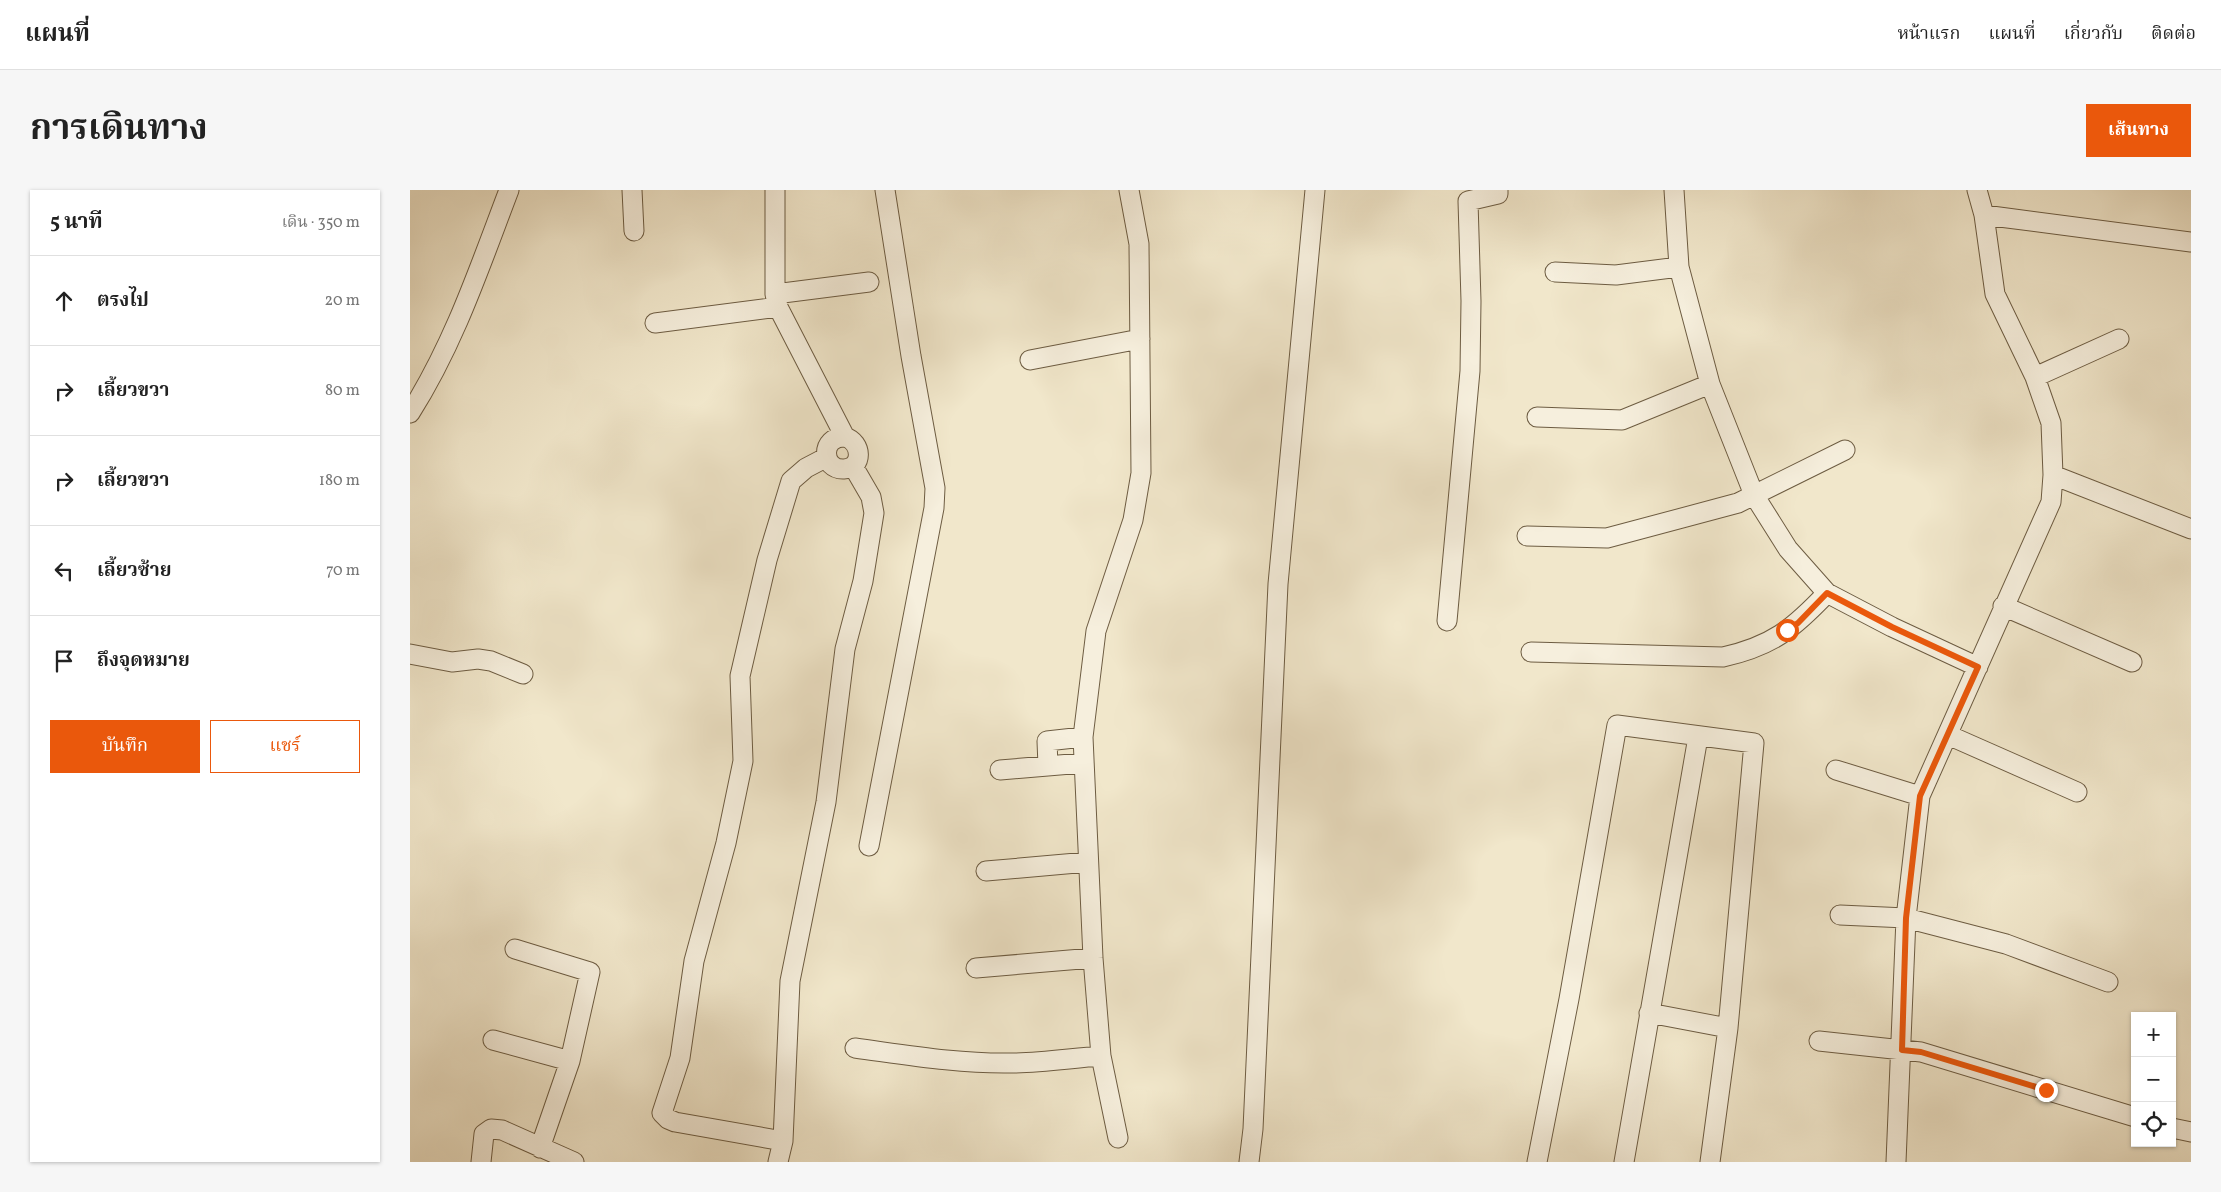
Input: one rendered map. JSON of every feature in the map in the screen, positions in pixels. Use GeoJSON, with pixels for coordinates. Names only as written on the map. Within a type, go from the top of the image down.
{"type":"FeatureCollection","features":[{"type":"Feature","properties":{"kind":"street"},"geometry":{"type":"LineString","coordinates":[[410,413],[423,393],[458,323],[509,190]]}},
{"type":"Feature","properties":{"kind":"street"},"geometry":{"type":"LineString","coordinates":[[632,190],[634,231]]}},
{"type":"Feature","properties":{"kind":"street"},"geometry":{"type":"LineString","coordinates":[[776,190],[777,301],[846,437]]}},
{"type":"Feature","properties":{"kind":"street"},"geometry":{"type":"LineString","coordinates":[[869,846],[934,508],[935,488],[911,356],[885,190]]}},
{"type":"Feature","properties":{"kind":"street"},"geometry":{"type":"LineString","coordinates":[[1118,1138],[1101,1056],[1093,958],[1083,737],[1096,631],[1133,520],[1141,473],[1139,244],[1129,190]]}},
{"type":"Feature","properties":{"kind":"street"},"geometry":{"type":"LineString","coordinates":[[1249,1162],[1254,1119],[1278,584],[1315,190]]}},
{"type":"Feature","properties":{"kind":"street"},"geometry":{"type":"LineString","coordinates":[[1447,621],[1470,371],[1468,200],[1498,194],[1498,190]]}},
{"type":"Feature","properties":{"kind":"street"},"geometry":{"type":"LineString","coordinates":[[1674,190],[1679,267],[1710,384],[1754,495],[1788,548],[1827,593],[1892,627],[1978,667]]}},
{"type":"Feature","properties":{"kind":"street"},"geometry":{"type":"LineString","coordinates":[[1896,1162],[1906,918],[1920,796],[2051,502],[2053,475],[2051,423],[2035,376],[1995,294],[1984,215],[1977,190]]}},
{"type":"Feature","properties":{"kind":"street"},"geometry":{"type":"LineString","coordinates":[[1984,215],[2191,242]]}},
{"type":"Feature","properties":{"kind":"street"},"geometry":{"type":"LineString","coordinates":[[1555,272],[1616,275],[1679,267]]}},
{"type":"Feature","properties":{"kind":"street"},"geometry":{"type":"LineString","coordinates":[[655,323],[869,282]]}},
{"type":"Feature","properties":{"kind":"street"},"geometry":{"type":"LineString","coordinates":[[1030,360],[1140,339]]}},
{"type":"Feature","properties":{"kind":"street"},"geometry":{"type":"LineString","coordinates":[[2035,376],[2119,339]]}},
{"type":"Feature","properties":{"kind":"street"},"geometry":{"type":"LineString","coordinates":[[1537,417],[1622,420],[1710,384]]}},
{"type":"Feature","properties":{"kind":"street"},"geometry":{"type":"LineString","coordinates":[[840,437],[846,437],[858,446],[859,457],[854,466],[849,469],[838,469],[833,466],[827,457],[826,452],[831,442],[840,437]]}},
{"type":"Feature","properties":{"kind":"street"},"geometry":{"type":"LineString","coordinates":[[1527,536],[1607,538],[1738,503],[1845,450]]}},
{"type":"Feature","properties":{"kind":"street"},"geometry":{"type":"LineString","coordinates":[[783,1141],[676,1122],[668,1119],[662,1113],[680,1058],[694,961],[726,843],[744,761],[740,676],[767,560],[791,481],[806,468],[827,457]]}},
{"type":"Feature","properties":{"kind":"street"},"geometry":{"type":"LineString","coordinates":[[778,1162],[783,1141],[790,981],[826,802],[845,648],[863,581],[872,530],[874,504],[854,466]]}},
{"type":"Feature","properties":{"kind":"street"},"geometry":{"type":"LineString","coordinates":[[2053,475],[2191,529]]}},
{"type":"Feature","properties":{"kind":"street"},"geometry":{"type":"LineString","coordinates":[[1531,652],[1723,657],[1749,651],[1776,637],[1798,623],[1827,593]]}},
{"type":"Feature","properties":{"kind":"street"},"geometry":{"type":"LineString","coordinates":[[2004,606],[2132,662]]}},
{"type":"Feature","properties":{"kind":"street"},"geometry":{"type":"LineString","coordinates":[[410,654],[452,662],[478,659],[491,661],[523,674]]}},
{"type":"Feature","properties":{"kind":"street"},"geometry":{"type":"LineString","coordinates":[[1537,1162],[1617,725],[1754,743],[1728,1028],[1710,1162]]}},
{"type":"Feature","properties":{"kind":"street"},"geometry":{"type":"LineString","coordinates":[[1948,735],[2077,792]]}},
{"type":"Feature","properties":{"kind":"street"},"geometry":{"type":"LineString","coordinates":[[1048,766],[1047,741],[1083,737]]}},
{"type":"Feature","properties":{"kind":"street"},"geometry":{"type":"LineString","coordinates":[[1624,1162],[1698,737]]}},
{"type":"Feature","properties":{"kind":"street"},"geometry":{"type":"LineString","coordinates":[[1000,770],[1083,763]]}},
{"type":"Feature","properties":{"kind":"street"},"geometry":{"type":"LineString","coordinates":[[1836,770],[1920,796]]}},
{"type":"Feature","properties":{"kind":"street"},"geometry":{"type":"LineString","coordinates":[[986,871],[1088,862]]}},
{"type":"Feature","properties":{"kind":"street"},"geometry":{"type":"LineString","coordinates":[[1840,915],[1906,918],[2006,944],[2108,982]]}},
{"type":"Feature","properties":{"kind":"street"},"geometry":{"type":"LineString","coordinates":[[515,949],[590,972],[570,1061],[540,1148]]}},
{"type":"Feature","properties":{"kind":"street"},"geometry":{"type":"LineString","coordinates":[[976,968],[1093,958]]}},
{"type":"Feature","properties":{"kind":"street"},"geometry":{"type":"LineString","coordinates":[[1650,1014],[1728,1028]]}},
{"type":"Feature","properties":{"kind":"street"},"geometry":{"type":"LineString","coordinates":[[493,1040],[570,1061]]}},
{"type":"Feature","properties":{"kind":"street"},"geometry":{"type":"LineString","coordinates":[[1819,1041],[1921,1052],[2131,1116]]}},
{"type":"Feature","properties":{"kind":"street"},"geometry":{"type":"LineString","coordinates":[[854,1048],[962,1062],[989,1063],[1014,1063],[1101,1056]]}},
{"type":"Feature","properties":{"kind":"street"},"geometry":{"type":"LineString","coordinates":[[481,1162],[484,1134],[491,1129],[502,1130],[574,1162]]}},
{"type":"Feature","properties":{"kind":"street"},"geometry":{"type":"LineString","coordinates":[[2176,1129],[2191,1132]]}},
{"type":"Feature","properties":{"kind":"route"},"geometry":{"type":"LineString","coordinates":[[1787,630],[1798,623],[1827,593],[1892,627],[1978,667],[1920,796],[1906,918],[1902,1050],[1921,1052],[2046,1090]]}}]}
